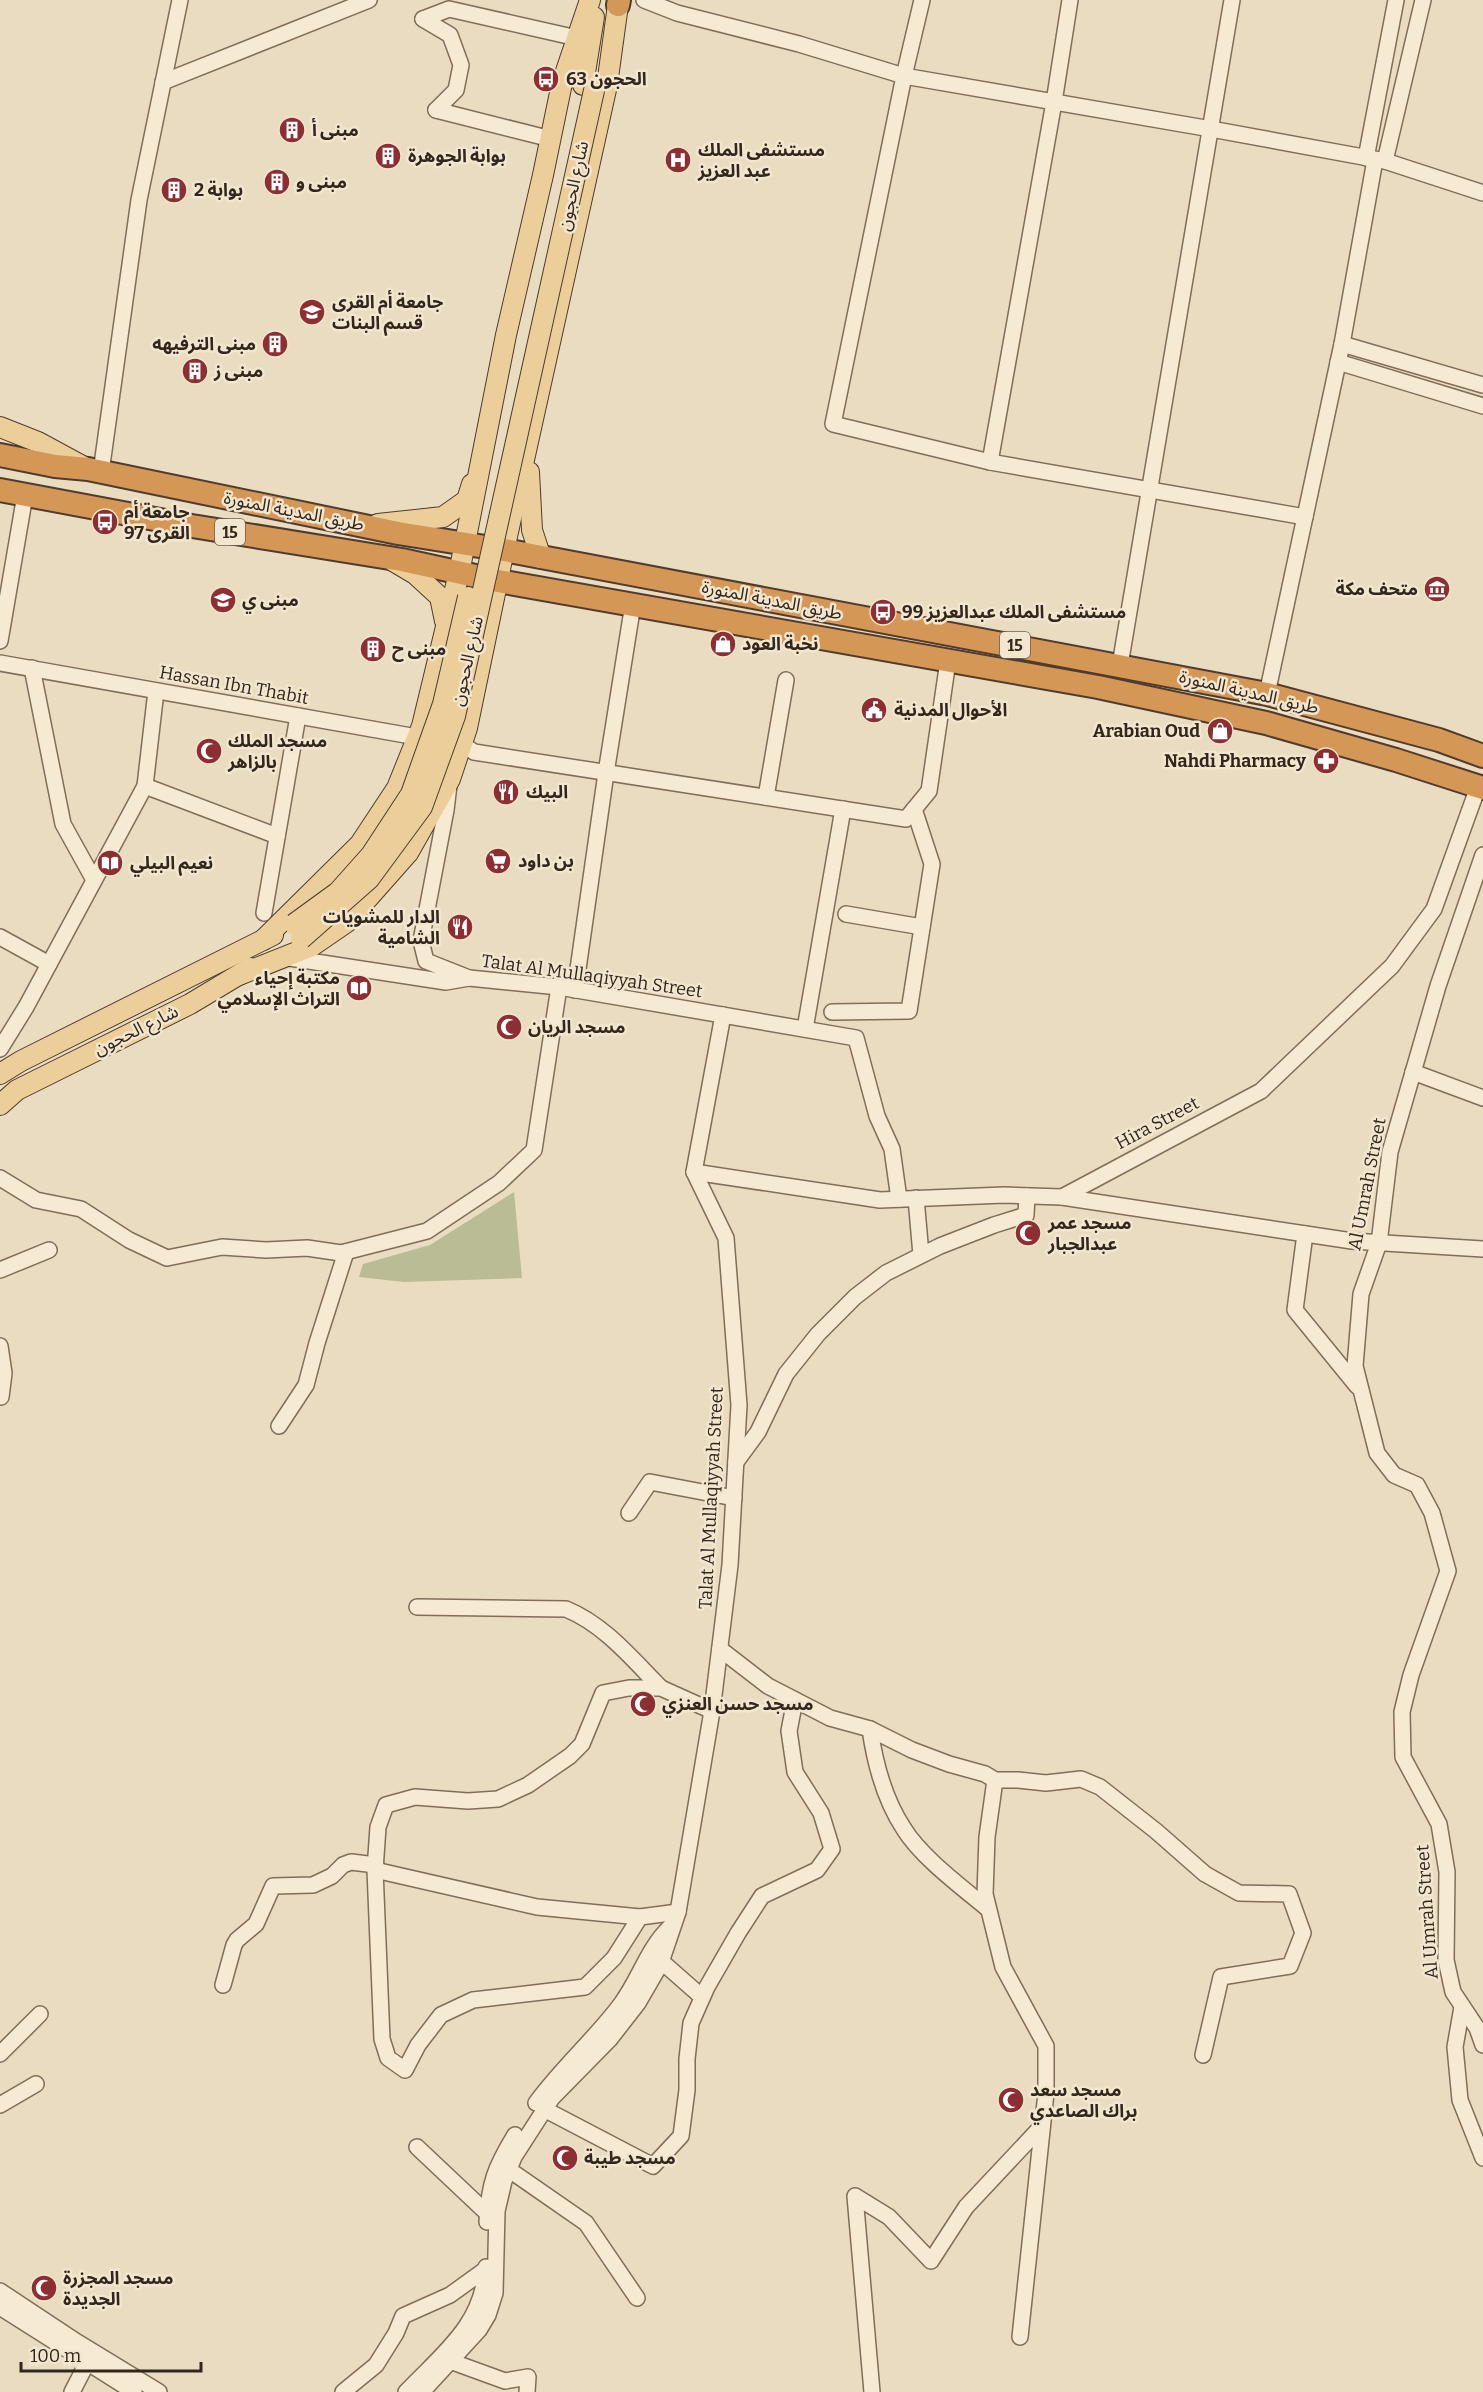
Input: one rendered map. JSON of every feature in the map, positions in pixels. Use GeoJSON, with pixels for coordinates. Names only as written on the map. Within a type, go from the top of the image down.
{"type":"FeatureCollection","features":[{"type":"Feature","properties":{"kind":"highway"},"geometry":{"type":"LineString","coordinates":[[0,440],[35,452],[55,466]]}},
{"type":"Feature","properties":{"kind":"highway"},"geometry":{"type":"LineString","coordinates":[[0,455],[55,466]]}},
{"type":"Feature","properties":{"kind":"highway"},"geometry":{"type":"LineString","coordinates":[[0,463],[31,472],[55,466]]}},
{"type":"Feature","properties":{"kind":"highway","name":"طريق المدينة المنورة"},"geometry":{"type":"LineString","coordinates":[[55,466],[94,471],[363,525],[1267,694],[1439,740],[1483,756]]}},
{"type":"Feature","properties":{"kind":"highway","name":"طريق المدينة المنورة"},"geometry":{"type":"LineString","coordinates":[[0,477],[42,486],[75,504]]}},
{"type":"Feature","properties":{"kind":"highway","name":"طريق المدينة المنورة"},"geometry":{"type":"LineString","coordinates":[[0,490],[385,557],[498,581],[1098,687],[1266,723],[1396,760],[1480,788]]}},
{"type":"Feature","properties":{"kind":"main road"},"geometry":{"type":"LineString","coordinates":[[263,940],[360,844],[397,788],[418,737],[459,573],[506,335],[562,83],[590,0]]}},
{"type":"Feature","properties":{"kind":"main road"},"geometry":{"type":"LineString","coordinates":[[239,975],[312,946],[347,922],[408,853],[450,779],[467,728],[607,85],[611,2]]}},
{"type":"Feature","properties":{"kind":"main road","name":"شارع الحجون"},"geometry":{"type":"LineString","coordinates":[[0,1104],[17,1090],[190,1004],[239,975],[369,879],[422,807],[455,716],[589,86],[604,44],[611,2]]}},
{"type":"Feature","properties":{"kind":"main road"},"geometry":{"type":"LineString","coordinates":[[0,427],[38,442],[94,471]]}},
{"type":"Feature","properties":{"kind":"main road"},"geometry":{"type":"LineString","coordinates":[[527,445],[532,530],[542,558]]}},
{"type":"Feature","properties":{"kind":"main road"},"geometry":{"type":"LineString","coordinates":[[363,525],[444,517],[467,500],[483,454]]}},
{"type":"Feature","properties":{"kind":"main road"},"geometry":{"type":"LineString","coordinates":[[385,557],[415,574],[440,597],[447,627]]}},
{"type":"Feature","properties":{"kind":"main road","name":"شارع الحجون"},"geometry":{"type":"LineString","coordinates":[[0,1074],[21,1061],[263,940],[297,931]]}},
{"type":"Feature","properties":{"kind":"street"},"geometry":{"type":"LineString","coordinates":[[94,471],[139,200],[180,0]]}},
{"type":"Feature","properties":{"kind":"street"},"geometry":{"type":"LineString","coordinates":[[163,82],[369,0]]}},
{"type":"Feature","properties":{"kind":"street"},"geometry":{"type":"LineString","coordinates":[[644,0],[676,13],[799,44],[904,76],[1375,160],[1483,193]]}},
{"type":"Feature","properties":{"kind":"street"},"geometry":{"type":"LineString","coordinates":[[922,0],[904,76],[833,424],[990,462],[1305,517]]}},
{"type":"Feature","properties":{"kind":"street"},"geometry":{"type":"LineString","coordinates":[[990,462],[1070,0]]}},
{"type":"Feature","properties":{"kind":"street"},"geometry":{"type":"LineString","coordinates":[[1120,665],[1233,0]]}},
{"type":"Feature","properties":{"kind":"street"},"geometry":{"type":"LineString","coordinates":[[1267,694],[1342,344],[1375,160],[1396,0]]}},
{"type":"Feature","properties":{"kind":"street"},"geometry":{"type":"LineString","coordinates":[[1375,160],[1423,0]]}},
{"type":"Feature","properties":{"kind":"street"},"geometry":{"type":"LineString","coordinates":[[551,139],[436,110],[456,90],[461,65],[450,35],[423,19],[449,9],[577,38]]}},
{"type":"Feature","properties":{"kind":"street"},"geometry":{"type":"LineString","coordinates":[[1342,344],[1483,385]]}},
{"type":"Feature","properties":{"kind":"street"},"geometry":{"type":"LineString","coordinates":[[1338,362],[1483,406]]}},
{"type":"Feature","properties":{"kind":"street"},"geometry":{"type":"LineString","coordinates":[[0,641],[26,495]]}},
{"type":"Feature","properties":{"kind":"street"},"geometry":{"type":"LineString","coordinates":[[575,990],[633,604]]}},
{"type":"Feature","properties":{"kind":"street"},"geometry":{"type":"LineString","coordinates":[[832,1012],[909,1011],[932,864],[914,809],[929,791],[948,661]]}},
{"type":"Feature","properties":{"kind":"street","name":"Hassan Ibn Thabit"},"geometry":{"type":"LineString","coordinates":[[0,663],[462,744],[474,752],[906,819],[914,809]]}},
{"type":"Feature","properties":{"kind":"street"},"geometry":{"type":"LineString","coordinates":[[32,668],[63,824],[94,880]]}},
{"type":"Feature","properties":{"kind":"street"},"geometry":{"type":"LineString","coordinates":[[766,797],[786,680]]}},
{"type":"Feature","properties":{"kind":"street"},"geometry":{"type":"LineString","coordinates":[[0,1050],[145,786],[156,691]]}},
{"type":"Feature","properties":{"kind":"street"},"geometry":{"type":"LineString","coordinates":[[264,913],[298,716]]}},
{"type":"Feature","properties":{"kind":"street","name":"Talat Al Mullaqiyyah Street"},"geometry":{"type":"LineString","coordinates":[[450,779],[421,941],[426,961],[469,978]]}},
{"type":"Feature","properties":{"kind":"street"},"geometry":{"type":"LineString","coordinates":[[145,786],[277,836]]}},
{"type":"Feature","properties":{"kind":"street","name":"Hira Street"},"geometry":{"type":"LineString","coordinates":[[694,1172],[880,1200],[1062,1197],[1261,1091],[1392,966],[1434,909],[1480,788]]}},
{"type":"Feature","properties":{"kind":"street"},"geometry":{"type":"LineString","coordinates":[[805,1029],[843,809]]}},
{"type":"Feature","properties":{"kind":"street","name":"Al Umrah Street"},"geometry":{"type":"LineString","coordinates":[[1483,855],[1438,986],[1390,1152],[1379,1243],[1361,1294],[1355,1366],[1377,1453],[1394,1475],[1417,1485],[1432,1513],[1448,1571],[1411,1675],[1402,1712],[1403,1757],[1439,1824],[1448,1872],[1446,1960],[1453,1992],[1478,2028],[1483,2045]]}},
{"type":"Feature","properties":{"kind":"street"},"geometry":{"type":"LineString","coordinates":[[846,914],[922,927]]}},
{"type":"Feature","properties":{"kind":"street"},"geometry":{"type":"LineString","coordinates":[[0,937],[49,964]]}},
{"type":"Feature","properties":{"kind":"street","name":"Talat Al Mullaqiyyah Street"},"geometry":{"type":"LineString","coordinates":[[283,957],[446,982],[469,978],[559,987],[723,1015],[694,1172],[726,1238],[739,1405],[730,1565],[720,1649],[712,1711],[676,1918],[661,1961],[624,2022],[564,2084],[544,2109],[525,2137],[508,2169],[497,2211],[492,2304],[479,2330],[450,2361],[427,2391]]}},
{"type":"Feature","properties":{"kind":"street"},"geometry":{"type":"LineString","coordinates":[[0,1178],[36,1200],[81,1209],[129,1240],[167,1258],[222,1247],[266,1250],[307,1248],[341,1253],[427,1231],[499,1184],[534,1150],[559,987]]}},
{"type":"Feature","properties":{"kind":"street"},"geometry":{"type":"LineString","coordinates":[[723,1015],[856,1038],[876,1116],[892,1149],[899,1199]]}},
{"type":"Feature","properties":{"kind":"street"},"geometry":{"type":"LineString","coordinates":[[1413,1072],[1483,1098]]}},
{"type":"Feature","properties":{"kind":"street"},"geometry":{"type":"LineString","coordinates":[[736,1462],[759,1432],[786,1374],[818,1334],[855,1297],[886,1273],[921,1255],[983,1229],[1026,1215],[1027,1196]]}},
{"type":"Feature","properties":{"kind":"street"},"geometry":{"type":"LineString","coordinates":[[1062,1197],[1305,1234],[1379,1243],[1483,1249]]}},
{"type":"Feature","properties":{"kind":"street"},"geometry":{"type":"LineString","coordinates":[[916,1198],[921,1255]]}},
{"type":"Feature","properties":{"kind":"street"},"geometry":{"type":"LineString","coordinates":[[1305,1234],[1295,1310],[1361,1390]]}},
{"type":"Feature","properties":{"kind":"street"},"geometry":{"type":"LineString","coordinates":[[0,1270],[49,1250]]}},
{"type":"Feature","properties":{"kind":"street"},"geometry":{"type":"LineString","coordinates":[[279,1426],[306,1384],[346,1252]]}},
{"type":"Feature","properties":{"kind":"street"},"geometry":{"type":"LineString","coordinates":[[0,1346],[4,1373],[1,1397]]}},
{"type":"Feature","properties":{"kind":"street"},"geometry":{"type":"LineString","coordinates":[[629,1513],[650,1482],[734,1498]]}},
{"type":"Feature","properties":{"kind":"street"},"geometry":{"type":"LineString","coordinates":[[417,1607],[566,1609],[608,1634],[661,1688],[712,1711]]}},
{"type":"Feature","properties":{"kind":"street"},"geometry":{"type":"LineString","coordinates":[[720,1649],[768,1686],[830,1718],[870,1729],[912,1750],[949,1764],[985,1774],[995,1780],[1046,1783],[1081,1779],[1100,1787],[1206,1874],[1239,1893],[1288,1894],[1303,1932],[1290,1966],[1221,1977],[1203,2055]]}},
{"type":"Feature","properties":{"kind":"street"},"geometry":{"type":"LineString","coordinates":[[640,1917],[614,1958],[585,1988],[473,2000],[441,2015],[418,2045],[405,2070],[388,2058],[382,2039],[376,1867],[378,1827],[386,1805],[415,1797],[468,1801],[498,1799],[528,1785],[570,1756],[582,1744],[603,1693],[629,1688],[661,1688]]}},
{"type":"Feature","properties":{"kind":"street"},"geometry":{"type":"LineString","coordinates":[[544,2109],[653,2166],[681,2136],[687,2090],[687,2059],[691,2023],[702,1997],[762,1896],[817,1870],[832,1849],[821,1813],[795,1772],[789,1731],[795,1700]]}},
{"type":"Feature","properties":{"kind":"street"},"geometry":{"type":"LineString","coordinates":[[870,1729],[875,1762],[890,1805],[905,1832],[940,1868],[988,1909]]}},
{"type":"Feature","properties":{"kind":"street"},"geometry":{"type":"LineString","coordinates":[[995,1780],[987,1837],[985,1894],[1003,1967],[1046,2046],[1046,2093],[1020,2337]]}},
{"type":"Feature","properties":{"kind":"street"},"geometry":{"type":"LineString","coordinates":[[223,1985],[234,1945],[256,1924],[273,1886],[313,1885],[332,1876],[345,1863],[351,1862],[537,1907],[640,1917],[676,1918]]}},
{"type":"Feature","properties":{"kind":"street"},"geometry":{"type":"LineString","coordinates":[[406,2392],[470,2323],[483,2294],[488,2201],[494,2174],[519,2126],[568,2062],[618,2007],[636,1982],[653,1947],[676,1918]]}},
{"type":"Feature","properties":{"kind":"street"},"geometry":{"type":"LineString","coordinates":[[661,1961],[702,1997]]}},
{"type":"Feature","properties":{"kind":"street"},"geometry":{"type":"LineString","coordinates":[[1462,2007],[1455,2047],[1460,2100],[1483,2158]]}},
{"type":"Feature","properties":{"kind":"street"},"geometry":{"type":"LineString","coordinates":[[0,2054],[40,2014]]}},
{"type":"Feature","properties":{"kind":"street"},"geometry":{"type":"LineString","coordinates":[[0,2105],[36,2084]]}},
{"type":"Feature","properties":{"kind":"street"},"geometry":{"type":"LineString","coordinates":[[872,2392],[855,2196],[889,2217],[931,2261],[966,2207],[1042,2126]]}},
{"type":"Feature","properties":{"kind":"street"},"geometry":{"type":"LineString","coordinates":[[417,2147],[488,2214]]}},
{"type":"Feature","properties":{"kind":"street"},"geometry":{"type":"LineString","coordinates":[[508,2169],[586,2223],[637,2298]]}},
{"type":"Feature","properties":{"kind":"street"},"geometry":{"type":"LineString","coordinates":[[343,2392],[376,2365],[396,2333],[403,2316],[450,2295],[486,2269]]}},
{"type":"Feature","properties":{"kind":"street"},"geometry":{"type":"LineString","coordinates":[[0,2291],[159,2392]]}},
{"type":"Feature","properties":{"kind":"street"},"geometry":{"type":"LineString","coordinates":[[0,2307],[134,2392]]}},
{"type":"Feature","properties":{"kind":"street"},"geometry":{"type":"LineString","coordinates":[[450,2361],[505,2381],[528,2377],[527,2392]]}},
{"type":"Feature","properties":{"kind":"street"},"geometry":{"type":"LineString","coordinates":[[72,2392],[87,2363]]}},
{"type":"Feature","properties":{"kind":"green space"},"geometry":{"type":"Polygon","coordinates":[[[514,1192],[522,1278],[404,1282],[359,1277],[363,1264],[430,1245],[514,1192]]]}},
{"type":"Feature","properties":{"kind":"place","name":"الحجون 63"},"geometry":{"type":"Point","coordinates":[546,79]}},
{"type":"Feature","properties":{"kind":"place","name":"مبنى أ"},"geometry":{"type":"Point","coordinates":[292,130]}},
{"type":"Feature","properties":{"kind":"place","name":"بوابة الجوهرة"},"geometry":{"type":"Point","coordinates":[388,156]}},
{"type":"Feature","properties":{"kind":"place","name":"مستشفى الملك عبد العزيز"},"geometry":{"type":"Point","coordinates":[678,160]}},
{"type":"Feature","properties":{"kind":"place","name":"مبنى و"},"geometry":{"type":"Point","coordinates":[277,182]}},
{"type":"Feature","properties":{"kind":"place","name":"بوابة 2"},"geometry":{"type":"Point","coordinates":[174,190]}},
{"type":"Feature","properties":{"kind":"place","name":"جامعة أم القرى قسم البنات"},"geometry":{"type":"Point","coordinates":[312,312]}},
{"type":"Feature","properties":{"kind":"place","name":"مبنى الترفيهه"},"geometry":{"type":"Point","coordinates":[275,344]}},
{"type":"Feature","properties":{"kind":"place","name":"مبنى ز"},"geometry":{"type":"Point","coordinates":[195,371]}},
{"type":"Feature","properties":{"kind":"place","name":"جامعة أم القرى 97"},"geometry":{"type":"Point","coordinates":[105,522]}},
{"type":"Feature","properties":{"kind":"place","name":"متحف مكة"},"geometry":{"type":"Point","coordinates":[1437,589]}},
{"type":"Feature","properties":{"kind":"place","name":"مبنى ي"},"geometry":{"type":"Point","coordinates":[223,600]}},
{"type":"Feature","properties":{"kind":"place","name":"مستشفى الملك عبدالعزيز 99"},"geometry":{"type":"Point","coordinates":[883,612]}},
{"type":"Feature","properties":{"kind":"place","name":"نخبة العود"},"geometry":{"type":"Point","coordinates":[723,644]}},
{"type":"Feature","properties":{"kind":"place","name":"مبنى ح"},"geometry":{"type":"Point","coordinates":[373,649]}},
{"type":"Feature","properties":{"kind":"place","name":"الأحوال المدنية"},"geometry":{"type":"Point","coordinates":[874,710]}},
{"type":"Feature","properties":{"kind":"place","name":"Arabian Oud"},"geometry":{"type":"Point","coordinates":[1220,731]}},
{"type":"Feature","properties":{"kind":"place","name":"مسجد الملك بالزاهر"},"geometry":{"type":"Point","coordinates":[209,751]}},
{"type":"Feature","properties":{"kind":"place","name":"Nahdi Pharmacy"},"geometry":{"type":"Point","coordinates":[1326,761]}},
{"type":"Feature","properties":{"kind":"place","name":"البيك"},"geometry":{"type":"Point","coordinates":[506,792]}},
{"type":"Feature","properties":{"kind":"place","name":"بن داود"},"geometry":{"type":"Point","coordinates":[498,861]}},
{"type":"Feature","properties":{"kind":"place","name":"نعيم البيلي"},"geometry":{"type":"Point","coordinates":[110,863]}},
{"type":"Feature","properties":{"kind":"place","name":"الدار للمشويات الشامية"},"geometry":{"type":"Point","coordinates":[460,927]}},
{"type":"Feature","properties":{"kind":"place","name":"مكتبة إحياء التراث الإسلامي"},"geometry":{"type":"Point","coordinates":[359,988]}},
{"type":"Feature","properties":{"kind":"place","name":"مسجد الريان"},"geometry":{"type":"Point","coordinates":[509,1027]}},
{"type":"Feature","properties":{"kind":"place","name":"مسجد عمر عبدالجبار"},"geometry":{"type":"Point","coordinates":[1028,1233]}},
{"type":"Feature","properties":{"kind":"place","name":"مسجد حسن العنزي"},"geometry":{"type":"Point","coordinates":[643,1704]}},
{"type":"Feature","properties":{"kind":"place","name":"مسجد سعد براك الصاعدي"},"geometry":{"type":"Point","coordinates":[1011,2100]}},
{"type":"Feature","properties":{"kind":"place","name":"مسجد طيبة"},"geometry":{"type":"Point","coordinates":[565,2158]}},
{"type":"Feature","properties":{"kind":"place","name":"مسجد المجزرة الجديدة"},"geometry":{"type":"Point","coordinates":[44,2288]}}]}
